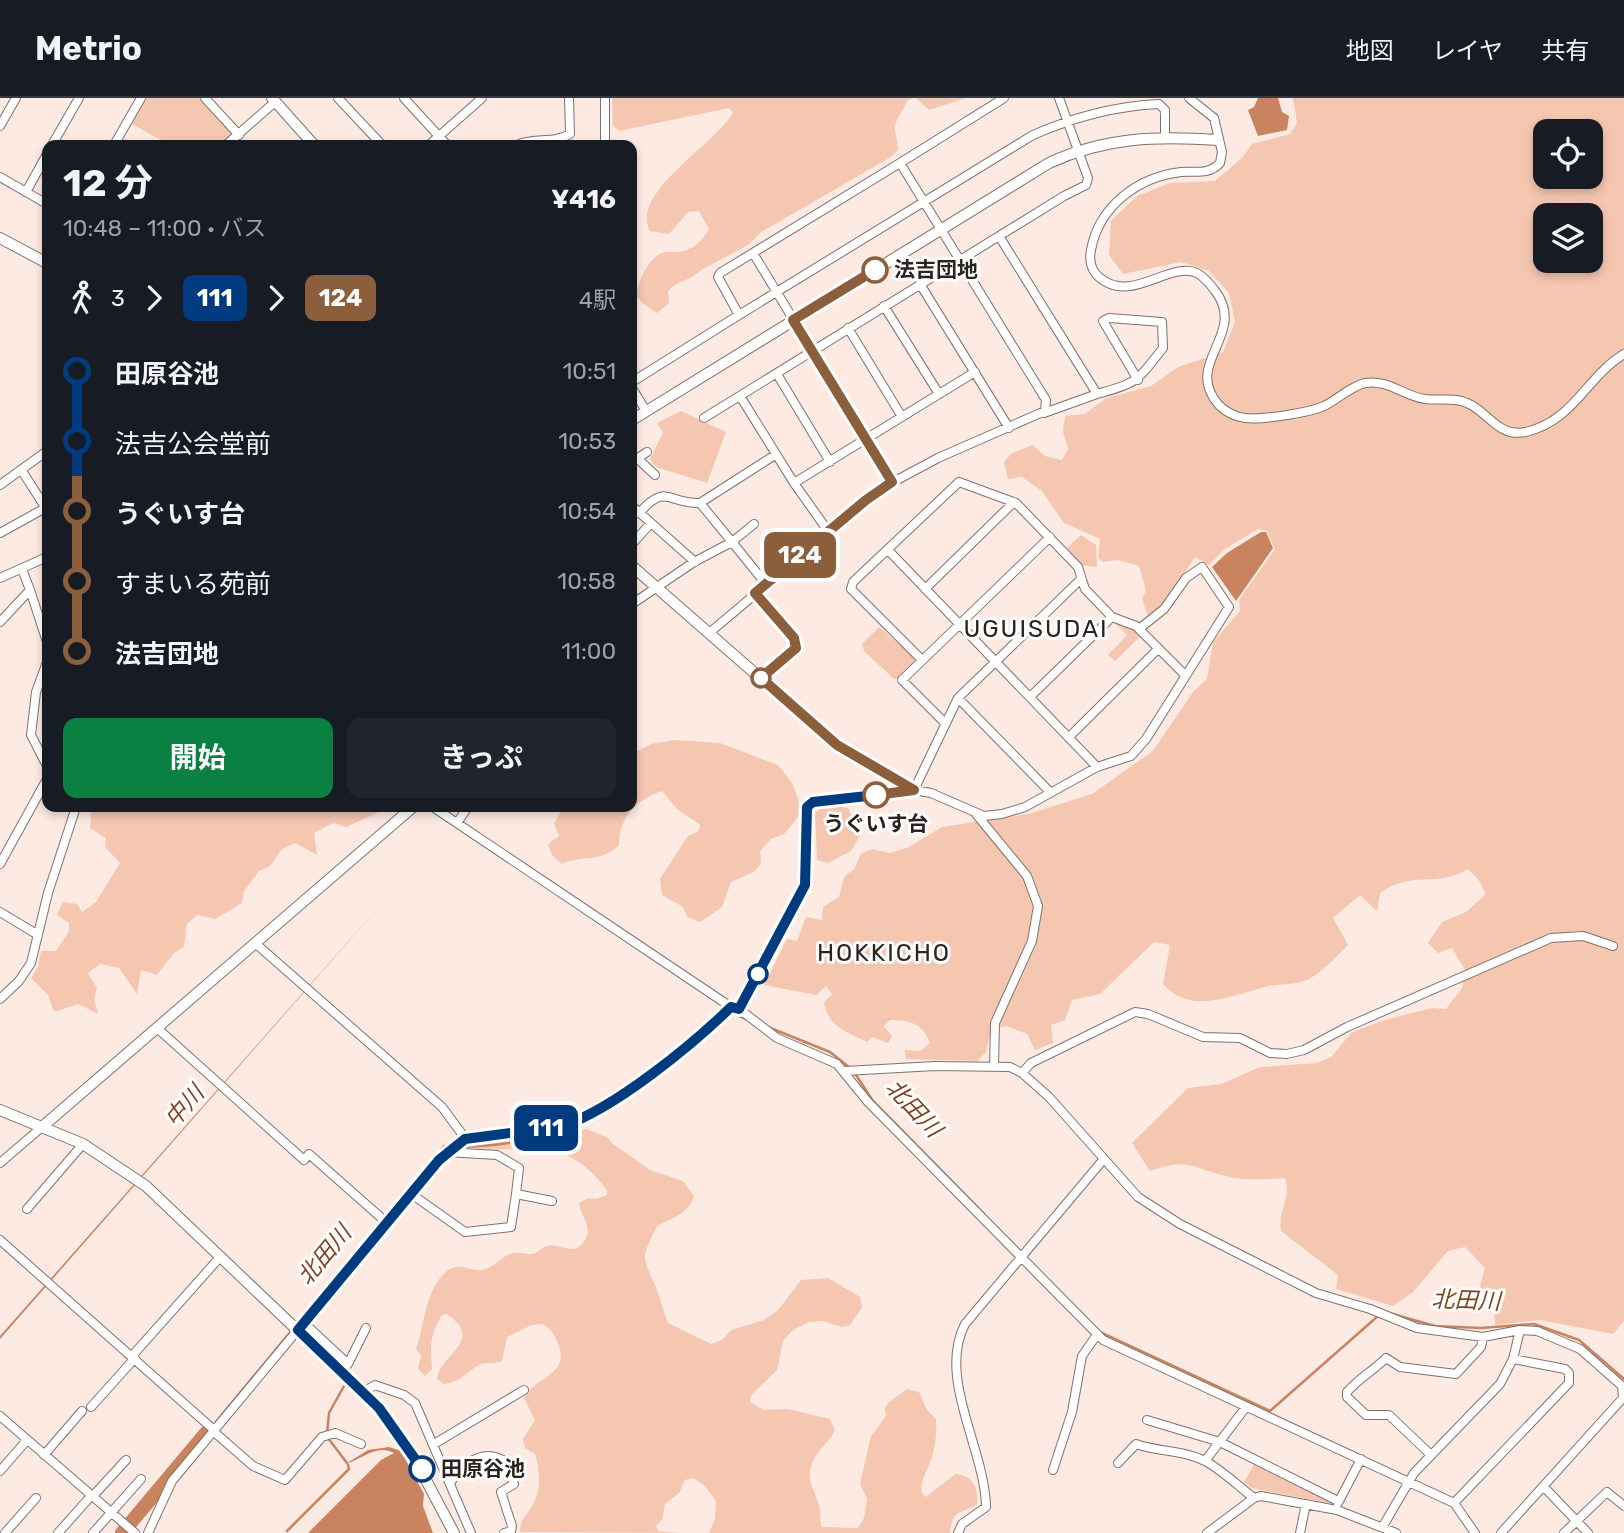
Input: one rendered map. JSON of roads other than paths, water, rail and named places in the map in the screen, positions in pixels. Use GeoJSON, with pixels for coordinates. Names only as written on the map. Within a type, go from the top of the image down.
{"type":"FeatureCollection","features":[{"type":"Feature","properties":{"kind":"street"},"geometry":{"type":"LineString","coordinates":[[0,126],[16,98]]}},
{"type":"Feature","properties":{"kind":"street"},"geometry":{"type":"LineString","coordinates":[[55,140],[79,98]]}},
{"type":"Feature","properties":{"kind":"street"},"geometry":{"type":"LineString","coordinates":[[205,98],[239,135]]}},
{"type":"Feature","properties":{"kind":"street"},"geometry":{"type":"LineString","coordinates":[[338,98],[377,140]]}},
{"type":"Feature","properties":{"kind":"street"},"geometry":{"type":"LineString","coordinates":[[404,98],[443,140]]}},
{"type":"Feature","properties":{"kind":"street"},"geometry":{"type":"LineString","coordinates":[[435,140],[471,101],[482,98]]}},
{"type":"Feature","properties":{"kind":"street"},"geometry":{"type":"LineString","coordinates":[[531,140],[563,138],[569,134],[569,98]]}},
{"type":"Feature","properties":{"kind":"street"},"geometry":{"type":"LineString","coordinates":[[604,98],[605,140]]}},
{"type":"Feature","properties":{"kind":"street"},"geometry":{"type":"LineString","coordinates":[[739,315],[718,277],[1004,98]]}},
{"type":"Feature","properties":{"kind":"street"},"geometry":{"type":"LineString","coordinates":[[704,418],[1088,183],[1059,98]]}},
{"type":"Feature","properties":{"kind":"street"},"geometry":{"type":"LineString","coordinates":[[1189,98],[1214,118],[1222,158],[1215,169],[1171,174],[1148,181],[1118,199],[1094,240],[1090,259],[1095,274],[1113,285],[1150,283],[1184,271],[1196,273],[1213,288],[1224,309],[1225,325],[1207,368],[1205,382],[1216,401],[1232,414],[1254,418],[1307,411],[1324,406],[1363,383],[1377,383],[1391,384],[1424,399],[1461,400],[1471,404],[1501,429],[1525,432],[1562,416],[1624,354]]}},
{"type":"Feature","properties":{"kind":"street"},"geometry":{"type":"LineString","coordinates":[[117,140],[139,99]]}},
{"type":"Feature","properties":{"kind":"street"},"geometry":{"type":"LineString","coordinates":[[232,140],[274,100],[310,140]]}},
{"type":"Feature","properties":{"kind":"street"},"geometry":{"type":"LineString","coordinates":[[637,379],[1033,135],[1067,120],[1107,110],[1159,104],[1165,110],[1165,136]]}},
{"type":"Feature","properties":{"kind":"street"},"geometry":{"type":"LineString","coordinates":[[637,417],[1048,163],[1117,140],[1165,136],[1218,140]]}},
{"type":"Feature","properties":{"kind":"street"},"geometry":{"type":"LineString","coordinates":[[26,192],[42,163]]}},
{"type":"Feature","properties":{"kind":"street"},"geometry":{"type":"LineString","coordinates":[[900,163],[1046,400],[1047,406],[1040,415]]}},
{"type":"Feature","properties":{"kind":"street"},"geometry":{"type":"LineString","coordinates":[[0,177],[42,201]]}},
{"type":"Feature","properties":{"kind":"street"},"geometry":{"type":"LineString","coordinates":[[999,236],[1097,394]]}},
{"type":"Feature","properties":{"kind":"street"},"geometry":{"type":"LineString","coordinates":[[0,238],[42,260]]}},
{"type":"Feature","properties":{"kind":"street"},"geometry":{"type":"LineString","coordinates":[[753,253],[892,482]]}},
{"type":"Feature","properties":{"kind":"street"},"geometry":{"type":"LineString","coordinates":[[920,284],[1009,428]]}},
{"type":"Feature","properties":{"kind":"street"},"geometry":{"type":"LineString","coordinates":[[884,306],[939,394]]}},
{"type":"Feature","properties":{"kind":"street"},"geometry":{"type":"LineString","coordinates":[[709,633],[828,531],[892,482],[937,458],[1040,415],[1138,380],[1163,348],[1163,324],[1159,321],[1105,319],[1103,323],[1138,380]]}},
{"type":"Feature","properties":{"kind":"street"},"geometry":{"type":"LineString","coordinates":[[848,328],[902,417]]}},
{"type":"Feature","properties":{"kind":"street"},"geometry":{"type":"LineString","coordinates":[[794,483],[975,372]]}},
{"type":"Feature","properties":{"kind":"street"},"geometry":{"type":"LineString","coordinates":[[776,374],[830,461]]}},
{"type":"Feature","properties":{"kind":"street"},"geometry":{"type":"LineString","coordinates":[[637,396],[646,411]]}},
{"type":"Feature","properties":{"kind":"street"},"geometry":{"type":"LineString","coordinates":[[740,396],[775,455],[828,531]]}},
{"type":"Feature","properties":{"kind":"street"},"geometry":{"type":"LineString","coordinates":[[637,458],[647,452]]}},
{"type":"Feature","properties":{"kind":"street"},"geometry":{"type":"LineString","coordinates":[[0,485],[42,455]]}},
{"type":"Feature","properties":{"kind":"street"},"geometry":{"type":"LineString","coordinates":[[700,503],[775,455]]}},
{"type":"Feature","properties":{"kind":"street"},"geometry":{"type":"LineString","coordinates":[[637,462],[655,475]]}},
{"type":"Feature","properties":{"kind":"street"},"geometry":{"type":"LineString","coordinates":[[22,471],[42,501]]}},
{"type":"Feature","properties":{"kind":"street"},"geometry":{"type":"LineString","coordinates":[[922,660],[851,589],[853,582],[959,482],[1014,502],[1079,567],[1085,589],[1112,617],[1139,629],[1185,676]]}},
{"type":"Feature","properties":{"kind":"street"},"geometry":{"type":"LineString","coordinates":[[695,562],[639,513],[652,499],[660,495],[700,503],[766,584]]}},
{"type":"Feature","properties":{"kind":"street"},"geometry":{"type":"LineString","coordinates":[[925,589],[1014,502]]}},
{"type":"Feature","properties":{"kind":"street"},"geometry":{"type":"LineString","coordinates":[[0,533],[42,512]]}},
{"type":"Feature","properties":{"kind":"street"},"geometry":{"type":"LineString","coordinates":[[637,538],[651,523]]}},
{"type":"Feature","properties":{"kind":"street"},"geometry":{"type":"LineString","coordinates":[[637,600],[695,562],[732,542],[754,524]]}},
{"type":"Feature","properties":{"kind":"street"},"geometry":{"type":"LineString","coordinates":[[945,723],[902,680],[1050,537]]}},
{"type":"Feature","properties":{"kind":"street"},"geometry":{"type":"LineString","coordinates":[[888,550],[1097,767]]}},
{"type":"Feature","properties":{"kind":"street"},"geometry":{"type":"LineString","coordinates":[[0,578],[42,559]]}},
{"type":"Feature","properties":{"kind":"street"},"geometry":{"type":"LineString","coordinates":[[148,1533],[172,1481],[384,1220],[411,1194],[448,1151],[462,1140],[575,1122],[629,1091],[735,1008],[805,885],[807,807],[813,802],[914,790],[931,793],[976,814],[993,816],[1012,811],[1097,767],[1131,756],[1140,747],[1229,607],[1202,567],[1186,578],[1164,609],[1139,629]]}},
{"type":"Feature","properties":{"kind":"street"},"geometry":{"type":"LineString","coordinates":[[22,569],[42,627]]}},
{"type":"Feature","properties":{"kind":"street"},"geometry":{"type":"LineString","coordinates":[[637,570],[837,745],[914,790]]}},
{"type":"Feature","properties":{"kind":"street"},"geometry":{"type":"LineString","coordinates":[[914,790],[958,698],[1081,579]]}},
{"type":"Feature","properties":{"kind":"street"},"geometry":{"type":"LineString","coordinates":[[0,622],[30,590]]}},
{"type":"Feature","properties":{"kind":"street"},"geometry":{"type":"LineString","coordinates":[[755,593],[794,638],[796,648],[761,678]]}},
{"type":"Feature","properties":{"kind":"street"},"geometry":{"type":"LineString","coordinates":[[1031,697],[1112,617]]}},
{"type":"Feature","properties":{"kind":"street"},"geometry":{"type":"LineString","coordinates":[[1070,736],[1157,650]]}},
{"type":"Feature","properties":{"kind":"street"},"geometry":{"type":"LineString","coordinates":[[42,676],[36,692],[31,735],[42,756]]}},
{"type":"Feature","properties":{"kind":"street"},"geometry":{"type":"LineString","coordinates":[[958,698],[1049,792]]}},
{"type":"Feature","properties":{"kind":"street"},"geometry":{"type":"LineString","coordinates":[[0,864],[42,788]]}},
{"type":"Feature","properties":{"kind":"street"},"geometry":{"type":"LineString","coordinates":[[0,999],[28,969],[72,812]]}},
{"type":"Feature","properties":{"kind":"street"},"geometry":{"type":"LineString","coordinates":[[0,1163],[407,812]]}},
{"type":"Feature","properties":{"kind":"street"},"geometry":{"type":"LineString","coordinates":[[441,812],[770,1034],[824,1057],[845,1071],[867,1102],[1096,1336],[1454,1503],[1475,1533]]}},
{"type":"Feature","properties":{"kind":"street"},"geometry":{"type":"LineString","coordinates":[[456,822],[464,812]]}},
{"type":"Feature","properties":{"kind":"street"},"geometry":{"type":"LineString","coordinates":[[976,814],[1027,876],[1038,906],[1032,941],[995,1023],[994,1066]]}},
{"type":"Feature","properties":{"kind":"street"},"geometry":{"type":"LineString","coordinates":[[0,912],[38,935]]}},
{"type":"Feature","properties":{"kind":"street"},"geometry":{"type":"LineString","coordinates":[[1022,1073],[1031,1063],[1135,1012],[1148,1014],[1203,1037],[1240,1038],[1270,1053],[1287,1054],[1304,1050],[1347,1027],[1474,974],[1544,940],[1583,936],[1613,947]]}},
{"type":"Feature","properties":{"kind":"street"},"geometry":{"type":"LineString","coordinates":[[255,943],[442,1107],[462,1140]]}},
{"type":"Feature","properties":{"kind":"street"},"geometry":{"type":"LineString","coordinates":[[157,1028],[304,1160],[309,1154],[384,1220]]}},
{"type":"Feature","properties":{"kind":"street"},"geometry":{"type":"LineString","coordinates":[[845,1071],[856,1068],[1010,1067],[1022,1073],[1048,1097],[1138,1197],[1168,1218],[1316,1293],[1417,1328],[1483,1337],[1520,1330],[1537,1331],[1580,1349],[1622,1386],[1623,1398],[1501,1533]]}},
{"type":"Feature","properties":{"kind":"street"},"geometry":{"type":"LineString","coordinates":[[0,1110],[83,1143],[135,1178],[298,1326],[363,1392],[408,1446],[454,1533]]}},
{"type":"Feature","properties":{"kind":"street"},"geometry":{"type":"LineString","coordinates":[[27,1209],[83,1143]]}},
{"type":"Feature","properties":{"kind":"street"},"geometry":{"type":"LineString","coordinates":[[411,1194],[465,1232],[511,1227],[519,1168],[503,1157],[448,1151]]}},
{"type":"Feature","properties":{"kind":"street"},"geometry":{"type":"LineString","coordinates":[[958,1533],[962,1524],[986,1507],[971,1427],[958,1388],[958,1338],[965,1324],[1102,1160]]}},
{"type":"Feature","properties":{"kind":"street"},"geometry":{"type":"LineString","coordinates":[[516,1194],[552,1201]]}},
{"type":"Feature","properties":{"kind":"street"},"geometry":{"type":"LineString","coordinates":[[0,1240],[253,1466],[285,1480],[322,1437],[335,1433],[361,1444]]}},
{"type":"Feature","properties":{"kind":"street"},"geometry":{"type":"LineString","coordinates":[[91,1407],[221,1256]]}},
{"type":"Feature","properties":{"kind":"street"},"geometry":{"type":"LineString","coordinates":[[298,1326],[348,1364],[366,1328]]}},
{"type":"Feature","properties":{"kind":"street"},"geometry":{"type":"LineString","coordinates":[[1383,1526],[1408,1481],[1500,1384],[1513,1359],[1520,1330]]}},
{"type":"Feature","properties":{"kind":"street"},"geometry":{"type":"LineString","coordinates":[[1053,1470],[1072,1412],[1082,1356],[1096,1336]]}},
{"type":"Feature","properties":{"kind":"street"},"geometry":{"type":"LineString","coordinates":[[1431,1455],[1389,1415],[1366,1415],[1347,1397],[1347,1392],[1361,1376],[1370,1375],[1386,1358],[1400,1367],[1456,1374],[1481,1347],[1483,1337]]}},
{"type":"Feature","properties":{"kind":"street"},"geometry":{"type":"LineString","coordinates":[[1454,1503],[1569,1383],[1565,1369],[1513,1359]]}},
{"type":"Feature","properties":{"kind":"street"},"geometry":{"type":"LineString","coordinates":[[363,1392],[375,1385],[411,1399],[419,1408],[471,1533]]}},
{"type":"Feature","properties":{"kind":"street"},"geometry":{"type":"LineString","coordinates":[[433,1444],[524,1390]]}},
{"type":"Feature","properties":{"kind":"street"},"geometry":{"type":"LineString","coordinates":[[1205,1461],[1246,1407]]}},
{"type":"Feature","properties":{"kind":"street"},"geometry":{"type":"LineString","coordinates":[[44,1455],[82,1411]]}},
{"type":"Feature","properties":{"kind":"street"},"geometry":{"type":"LineString","coordinates":[[0,1416],[130,1529]]}},
{"type":"Feature","properties":{"kind":"street"},"geometry":{"type":"LineString","coordinates":[[1147,1420],[1220,1441],[1396,1533]]}},
{"type":"Feature","properties":{"kind":"street"},"geometry":{"type":"LineString","coordinates":[[0,1471],[27,1440]]}},
{"type":"Feature","properties":{"kind":"street"},"geometry":{"type":"LineString","coordinates":[[1118,1463],[1136,1444],[1205,1461],[1254,1498]]}},
{"type":"Feature","properties":{"kind":"street"},"geometry":{"type":"LineString","coordinates":[[450,1483],[474,1458],[487,1456],[506,1462],[514,1484],[501,1493],[512,1526],[511,1531],[505,1533]]}},
{"type":"Feature","properties":{"kind":"street"},"geometry":{"type":"LineString","coordinates":[[1338,1505],[1360,1459]]}},
{"type":"Feature","properties":{"kind":"street"},"geometry":{"type":"LineString","coordinates":[[58,1533],[126,1460]]}},
{"type":"Feature","properties":{"kind":"street"},"geometry":{"type":"LineString","coordinates":[[93,1533],[141,1479]]}},
{"type":"Feature","properties":{"kind":"street"},"geometry":{"type":"LineString","coordinates":[[1544,1487],[1588,1533]]}},
{"type":"Feature","properties":{"kind":"street"},"geometry":{"type":"LineString","coordinates":[[1564,1533],[1607,1492],[1624,1506]]}},
{"type":"Feature","properties":{"kind":"street"},"geometry":{"type":"LineString","coordinates":[[1207,1533],[1254,1498],[1261,1496],[1306,1504],[1338,1505]]}},
{"type":"Feature","properties":{"kind":"street"},"geometry":{"type":"LineString","coordinates":[[5,1533],[36,1498]]}},
{"type":"Feature","properties":{"kind":"street"},"geometry":{"type":"LineString","coordinates":[[1300,1533],[1306,1504]]}},
{"type":"Feature","properties":{"kind":"waterway","name":"北田川"},"geometry":{"type":"LineString","coordinates":[[713,1029],[732,1013],[746,1019]]}},
{"type":"Feature","properties":{"kind":"waterway","name":"北田川"},"geometry":{"type":"LineString","coordinates":[[768,1027],[830,1052],[849,1067]]}},
{"type":"Feature","properties":{"kind":"waterway","name":"北田川"},"geometry":{"type":"LineString","coordinates":[[854,1072],[873,1101],[984,1214]]}},
{"type":"Feature","properties":{"kind":"waterway","name":"北田川"},"geometry":{"type":"LineString","coordinates":[[457,1147],[511,1143],[560,1131],[607,1110],[651,1079]]}},
{"type":"Feature","properties":{"kind":"waterway","name":"北田川"},"geometry":{"type":"LineString","coordinates":[[385,1216],[444,1146],[450,1146]]}},
{"type":"Feature","properties":{"kind":"waterway","name":"北田川"},"geometry":{"type":"LineString","coordinates":[[296,1325],[381,1221]]}},
{"type":"Feature","properties":{"kind":"waterway","name":"北田川"},"geometry":{"type":"LineString","coordinates":[[1382,1311],[1435,1326],[1481,1328],[1534,1324],[1579,1340],[1624,1379]]}},
{"type":"Feature","properties":{"kind":"waterway","name":"北田川"},"geometry":{"type":"LineString","coordinates":[[1102,1333],[1270,1411],[1378,1316]]}},
{"type":"Feature","properties":{"kind":"waterway","name":"北田川"},"geometry":{"type":"LineString","coordinates":[[216,1422],[292,1330]]}},
{"type":"Feature","properties":{"kind":"waterway"},"geometry":{"type":"LineString","coordinates":[[327,1434],[329,1413],[344,1386]]}},
{"type":"Feature","properties":{"kind":"waterway","name":"北田川"},"geometry":{"type":"LineString","coordinates":[[122,1533],[206,1433]]}},
{"type":"Feature","properties":{"kind":"waterway"},"geometry":{"type":"LineString","coordinates":[[328,1438],[347,1463]]}},
{"type":"Feature","properties":{"kind":"waterway"},"geometry":{"type":"LineString","coordinates":[[287,1531],[349,1469],[348,1465]]}},
{"type":"Feature","properties":{"kind":"place","name":"法吉団地"},"geometry":{"type":"Point","coordinates":[875,270]}},
{"type":"Feature","properties":{"kind":"place","name":"うぐいす台"},"geometry":{"type":"Point","coordinates":[876,795]}},
{"type":"Feature","properties":{"kind":"place","name":"田原谷池"},"geometry":{"type":"Point","coordinates":[422,1469]}},
{"type":"Feature","properties":{"kind":"district","name":"UGUISUDAI"},"geometry":{"type":"Point","coordinates":[1036,629]}},
{"type":"Feature","properties":{"kind":"district","name":"HOKKICHO"},"geometry":{"type":"Point","coordinates":[884,953]}},
{"type":"Feature","properties":{"kind":"water label","name":"中川"},"geometry":{"type":"Point","coordinates":[184,1106]}}]}
